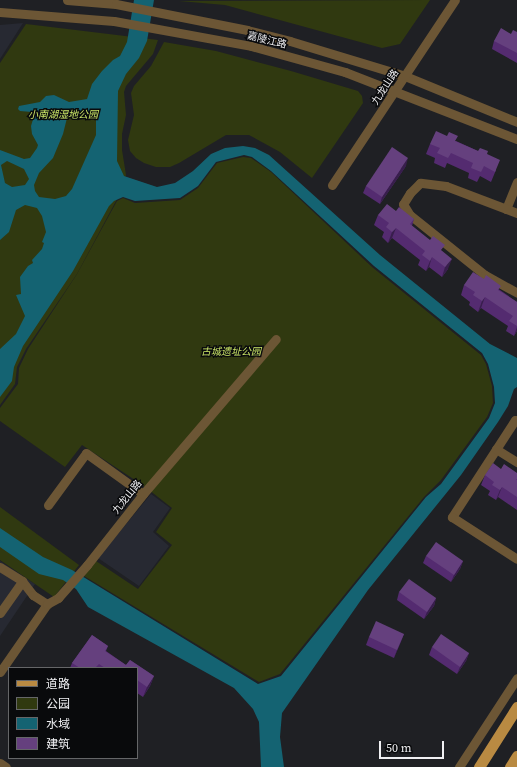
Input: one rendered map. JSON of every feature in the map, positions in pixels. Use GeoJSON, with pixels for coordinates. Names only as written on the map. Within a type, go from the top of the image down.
{"type":"FeatureCollection","features":[{"type":"Feature","properties":{"kind":"main road"},"geometry":{"type":"LineString","coordinates":[[479,767],[517,707]]}},
{"type":"Feature","properties":{"kind":"main road"},"geometry":{"type":"LineString","coordinates":[[510,767],[517,756]]}},
{"type":"Feature","properties":{"kind":"street","name":"嘉陵江路"},"geometry":{"type":"LineString","coordinates":[[67,0],[120,5],[247,30],[290,41],[405,76],[517,122]]}},
{"type":"Feature","properties":{"kind":"street","name":"九龙山路"},"geometry":{"type":"LineString","coordinates":[[332,185],[455,0]]}},
{"type":"Feature","properties":{"kind":"street","name":"嘉陵江路"},"geometry":{"type":"LineString","coordinates":[[0,12],[82,17],[160,29],[251,46],[345,72],[517,139]]}},
{"type":"Feature","properties":{"kind":"street"},"geometry":{"type":"LineString","coordinates":[[506,209],[517,182]]}},
{"type":"Feature","properties":{"kind":"street"},"geometry":{"type":"LineString","coordinates":[[517,213],[446,186],[420,183],[410,193],[403,204],[410,215],[485,275],[517,293]]}},
{"type":"Feature","properties":{"kind":"street","name":"九龙山路"},"geometry":{"type":"LineString","coordinates":[[0,672],[47,604],[58,598],[87,565],[144,494],[276,339]]}},
{"type":"Feature","properties":{"kind":"street"},"geometry":{"type":"LineString","coordinates":[[517,421],[515,420],[452,517],[517,559]]}},
{"type":"Feature","properties":{"kind":"street"},"geometry":{"type":"LineString","coordinates":[[496,449],[517,462]]}},
{"type":"Feature","properties":{"kind":"street"},"geometry":{"type":"LineString","coordinates":[[48,505],[86,453],[144,494]]}},
{"type":"Feature","properties":{"kind":"street"},"geometry":{"type":"LineString","coordinates":[[0,567],[22,581],[33,595],[47,604]]}},
{"type":"Feature","properties":{"kind":"street"},"geometry":{"type":"LineString","coordinates":[[0,613],[22,581]]}},
{"type":"Feature","properties":{"kind":"street"},"geometry":{"type":"LineString","coordinates":[[459,767],[517,678]]}},
{"type":"Feature","properties":{"kind":"street"},"geometry":{"type":"LineString","coordinates":[[0,763],[6,767]]}},
{"type":"Feature","properties":{"kind":"shaded area"},"geometry":{"type":"Polygon","coordinates":[[[23,23],[0,59],[0,25],[23,23]]]}},
{"type":"Feature","properties":{"kind":"shaded area"},"geometry":{"type":"Polygon","coordinates":[[[151,494],[170,508],[153,532],[169,546],[139,586],[98,558],[151,494]]]}},
{"type":"Feature","properties":{"kind":"shaded area"},"geometry":{"type":"Polygon","coordinates":[[[0,561],[35,584],[0,636],[0,561]]]}},
{"type":"Feature","properties":{"kind":"green space"},"geometry":{"type":"Polygon","coordinates":[[[430,0],[400,44],[382,48],[225,5],[179,1],[430,0]]]}},
{"type":"Feature","properties":{"kind":"green space","name":"小南湖湿地公园"},"geometry":{"type":"Polygon","coordinates":[[[26,24],[158,40],[153,54],[126,86],[124,92],[126,115],[122,134],[122,150],[126,175],[116,201],[77,274],[26,349],[17,367],[15,384],[0,405],[0,63],[26,24]]]}},
{"type":"Feature","properties":{"kind":"green space"},"geometry":{"type":"Polygon","coordinates":[[[164,42],[216,51],[358,91],[362,96],[363,103],[312,178],[280,152],[249,135],[226,135],[179,163],[170,167],[156,167],[144,163],[136,158],[130,151],[128,140],[134,115],[131,93],[134,86],[151,66],[164,42]]]}},
{"type":"Feature","properties":{"kind":"green space","name":"古城遗址公园"},"geometry":{"type":"Polygon","coordinates":[[[243,157],[251,158],[271,172],[372,267],[481,355],[486,364],[492,386],[493,403],[487,417],[441,480],[424,497],[280,674],[259,682],[84,576],[96,561],[138,589],[172,545],[156,532],[172,508],[144,486],[82,445],[65,467],[0,421],[0,408],[18,384],[19,368],[28,349],[77,274],[117,201],[123,198],[135,203],[180,200],[198,188],[217,163],[243,157]]]}},
{"type":"Feature","properties":{"kind":"green space"},"geometry":{"type":"Polygon","coordinates":[[[0,507],[79,565],[54,597],[0,560],[0,507]]]}},
{"type":"Feature","properties":{"kind":"water"},"geometry":{"type":"Polygon","coordinates":[[[134,0],[154,0],[147,41],[139,58],[126,74],[118,91],[117,161],[124,176],[157,187],[175,183],[193,171],[211,154],[225,148],[243,146],[255,148],[269,155],[380,255],[490,344],[517,358],[517,387],[514,389],[508,406],[498,422],[461,475],[368,590],[282,713],[280,737],[284,767],[261,767],[259,722],[253,709],[234,688],[88,607],[76,589],[63,580],[39,574],[0,547],[0,528],[43,557],[72,570],[258,684],[281,676],[426,497],[441,484],[489,418],[495,403],[494,387],[488,364],[482,353],[374,266],[271,171],[252,157],[244,155],[216,162],[198,186],[180,198],[135,201],[123,197],[114,201],[109,206],[73,271],[23,346],[14,367],[12,381],[0,397],[0,349],[16,334],[25,316],[16,295],[21,294],[20,277],[28,266],[33,263],[32,260],[42,249],[44,243],[42,242],[46,232],[42,216],[37,208],[25,205],[16,210],[9,232],[0,240],[0,150],[24,159],[30,158],[38,145],[32,134],[31,126],[34,116],[32,112],[20,111],[18,109],[19,106],[40,102],[46,96],[54,95],[69,102],[87,99],[92,84],[113,60],[120,56],[127,42],[134,0]],[[86,111],[74,112],[67,118],[63,134],[53,158],[39,173],[34,185],[35,191],[39,197],[55,199],[66,196],[72,189],[96,135],[96,120],[93,115],[86,111]],[[7,161],[1,165],[5,183],[12,187],[25,185],[29,179],[24,169],[7,161]]]}},
{"type":"Feature","properties":{"kind":"building"},"geometry":{"type":"Polygon","coordinates":[[[501,28],[511,34],[513,30],[517,32],[517,53],[494,41],[501,28]]]}},
{"type":"Feature","properties":{"kind":"building"},"geometry":{"type":"Polygon","coordinates":[[[436,131],[447,136],[449,132],[458,136],[455,141],[478,151],[480,148],[488,151],[487,154],[500,160],[495,172],[484,166],[481,172],[471,168],[473,163],[451,153],[448,158],[437,153],[440,148],[430,144],[436,131]]]}},
{"type":"Feature","properties":{"kind":"building"},"geometry":{"type":"Polygon","coordinates":[[[392,147],[408,158],[382,197],[366,186],[392,147]]]}},
{"type":"Feature","properties":{"kind":"building"},"geometry":{"type":"Polygon","coordinates":[[[387,204],[396,211],[399,207],[414,219],[410,224],[430,240],[433,236],[445,245],[441,250],[452,259],[445,267],[432,257],[430,261],[422,255],[425,251],[396,228],[392,232],[386,227],[389,223],[378,215],[387,204]]]}},
{"type":"Feature","properties":{"kind":"building"},"geometry":{"type":"Polygon","coordinates":[[[473,272],[484,279],[486,275],[501,286],[498,290],[517,302],[517,326],[509,321],[513,316],[485,297],[482,301],[473,295],[475,292],[464,285],[473,272]]]}},
{"type":"Feature","properties":{"kind":"building"},"geometry":{"type":"Polygon","coordinates":[[[493,463],[501,469],[504,464],[517,473],[517,497],[502,487],[500,490],[492,485],[494,482],[485,475],[493,463]]]}},
{"type":"Feature","properties":{"kind":"building"},"geometry":{"type":"Polygon","coordinates":[[[436,542],[463,561],[454,575],[426,556],[436,542]]]}},
{"type":"Feature","properties":{"kind":"building"},"geometry":{"type":"Polygon","coordinates":[[[409,579],[436,598],[427,612],[399,592],[409,579]]]}},
{"type":"Feature","properties":{"kind":"building"},"geometry":{"type":"Polygon","coordinates":[[[376,621],[404,634],[397,650],[369,637],[376,621]]]}},
{"type":"Feature","properties":{"kind":"building"},"geometry":{"type":"Polygon","coordinates":[[[441,634],[469,653],[460,667],[432,647],[441,634]]]}},
{"type":"Feature","properties":{"kind":"building"},"geometry":{"type":"Polygon","coordinates":[[[92,635],[108,646],[105,651],[126,665],[130,660],[154,676],[147,687],[138,681],[138,667],[104,667],[99,664],[96,667],[78,667],[72,663],[92,635]]]}}]}
